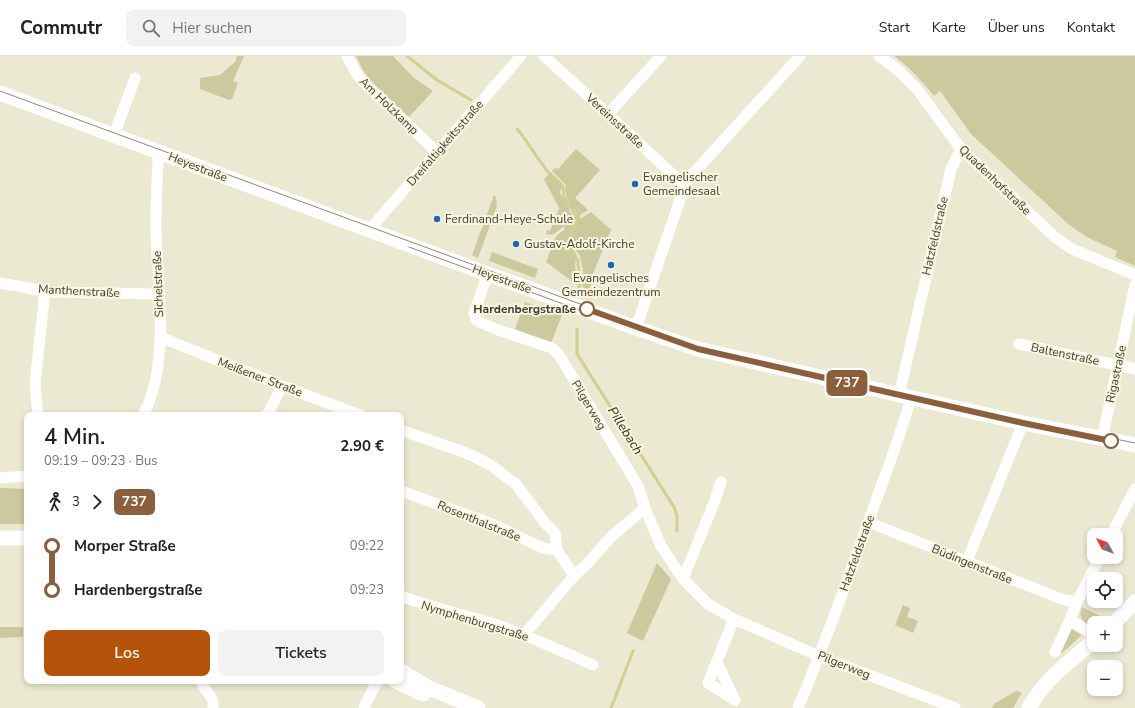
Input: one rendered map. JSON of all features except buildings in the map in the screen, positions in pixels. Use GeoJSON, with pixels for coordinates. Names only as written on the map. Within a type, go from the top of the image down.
{"type":"FeatureCollection","features":[{"type":"Feature","properties":{"kind":"street","name":"Am Holzkamp"},"geometry":{"type":"LineString","coordinates":[[347,56],[358,76],[367,86],[437,152]]}},
{"type":"Feature","properties":{"kind":"street","name":"Dreifaltigkeitsstraße"},"geometry":{"type":"LineString","coordinates":[[369,230],[521,56]]}},
{"type":"Feature","properties":{"kind":"street","name":"Vereinsstraße"},"geometry":{"type":"LineString","coordinates":[[544,56],[685,186]]}},
{"type":"Feature","properties":{"kind":"street"},"geometry":{"type":"LineString","coordinates":[[608,114],[661,56]]}},
{"type":"Feature","properties":{"kind":"street"},"geometry":{"type":"LineString","coordinates":[[636,328],[685,186],[691,176],[800,56]]}},
{"type":"Feature","properties":{"kind":"street","name":"Quadenhofstraße"},"geometry":{"type":"LineString","coordinates":[[879,56],[898,70],[917,89],[961,149],[1063,243],[1072,249],[1135,275]]}},
{"type":"Feature","properties":{"kind":"street"},"geometry":{"type":"LineString","coordinates":[[114,135],[134,78]]}},
{"type":"Feature","properties":{"kind":"street","name":"Heyestraße"},"geometry":{"type":"LineString","coordinates":[[0,93],[636,328],[698,349],[1023,423],[1135,445]]}},
{"type":"Feature","properties":{"kind":"street","name":"Hatzfeldstraße"},"geometry":{"type":"LineString","coordinates":[[798,708],[819,656],[906,417],[905,396],[951,169],[961,149]]}},
{"type":"Feature","properties":{"kind":"street","name":"Sichelstraße"},"geometry":{"type":"LineString","coordinates":[[144,412],[152,393],[156,376],[160,337],[156,232],[158,151]]}},
{"type":"Feature","properties":{"kind":"street","name":"Pilgerweg"},"geometry":{"type":"LineString","coordinates":[[488,273],[474,314],[477,321],[498,330],[552,348],[556,352],[638,486],[645,508],[661,546],[683,579],[708,604],[734,619],[819,656],[955,708]]}},
{"type":"Feature","properties":{"kind":"street","name":"Manthenstraße"},"geometry":{"type":"LineString","coordinates":[[0,283],[45,291],[159,294]]}},
{"type":"Feature","properties":{"kind":"street","name":"Rigastraße"},"geometry":{"type":"LineString","coordinates":[[1102,439],[1135,285]]}},
{"type":"Feature","properties":{"kind":"street"},"geometry":{"type":"LineString","coordinates":[[38,412],[35,384],[45,291]]}},
{"type":"Feature","properties":{"kind":"street","name":"Meißener Straße"},"geometry":{"type":"LineString","coordinates":[[160,337],[282,386],[352,412]]}},
{"type":"Feature","properties":{"kind":"street","name":"Baltenstraße"},"geometry":{"type":"LineString","coordinates":[[1019,344],[1135,369]]}},
{"type":"Feature","properties":{"kind":"street"},"geometry":{"type":"LineString","coordinates":[[269,412],[282,386]]}},
{"type":"Feature","properties":{"kind":"street"},"geometry":{"type":"LineString","coordinates":[[967,562],[1023,423]]}},
{"type":"Feature","properties":{"kind":"street"},"geometry":{"type":"LineString","coordinates":[[404,431],[469,454],[489,464],[516,484],[545,523],[555,533],[557,550],[574,576]]}},
{"type":"Feature","properties":{"kind":"street"},"geometry":{"type":"LineString","coordinates":[[0,478],[24,476]]}},
{"type":"Feature","properties":{"kind":"street"},"geometry":{"type":"LineString","coordinates":[[683,579],[721,482]]}},
{"type":"Feature","properties":{"kind":"street"},"geometry":{"type":"LineString","coordinates":[[1115,528],[1135,489]]}},
{"type":"Feature","properties":{"kind":"street","name":"Rosenthalstraße"},"geometry":{"type":"LineString","coordinates":[[404,492],[492,524],[543,548],[557,550]]}},
{"type":"Feature","properties":{"kind":"street"},"geometry":{"type":"LineString","coordinates":[[524,635],[574,576],[611,537],[645,508]]}},
{"type":"Feature","properties":{"kind":"street","name":"Büdingenstraße"},"geometry":{"type":"LineString","coordinates":[[868,522],[1064,600],[1077,602]]}},
{"type":"Feature","properties":{"kind":"street"},"geometry":{"type":"LineString","coordinates":[[0,538],[24,538]]}},
{"type":"Feature","properties":{"kind":"street"},"geometry":{"type":"LineString","coordinates":[[1054,652],[1096,564]]}},
{"type":"Feature","properties":{"kind":"street","name":"Nymphenburgstraße"},"geometry":{"type":"LineString","coordinates":[[404,597],[524,635],[593,665]]}},
{"type":"Feature","properties":{"kind":"street"},"geometry":{"type":"LineString","coordinates":[[1121,616],[1135,602]]}},
{"type":"Feature","properties":{"kind":"street"},"geometry":{"type":"LineString","coordinates":[[717,662],[734,619]]}},
{"type":"Feature","properties":{"kind":"street"},"geometry":{"type":"LineString","coordinates":[[1070,620],[1087,631]]}},
{"type":"Feature","properties":{"kind":"street"},"geometry":{"type":"LineString","coordinates":[[1028,708],[1050,679],[1087,647]]}},
{"type":"Feature","properties":{"kind":"street"},"geometry":{"type":"LineString","coordinates":[[404,673],[429,688]]}},
{"type":"Feature","properties":{"kind":"street"},"geometry":{"type":"LineString","coordinates":[[404,678],[478,708]]}},
{"type":"Feature","properties":{"kind":"street"},"geometry":{"type":"LineString","coordinates":[[202,684],[211,696],[214,703],[213,708]]}},
{"type":"Feature","properties":{"kind":"street"},"geometry":{"type":"LineString","coordinates":[[364,708],[376,684]]}},
{"type":"Feature","properties":{"kind":"street"},"geometry":{"type":"LineString","coordinates":[[401,684],[453,708]]}},
{"type":"Feature","properties":{"kind":"shaded area"},"geometry":{"type":"Polygon","coordinates":[[[237,56],[244,56],[233,81],[238,83],[232,99],[229,100],[200,89],[200,78],[220,75],[235,62],[237,56]]]}},
{"type":"Feature","properties":{"kind":"shaded area"},"geometry":{"type":"Polygon","coordinates":[[[356,56],[393,56],[413,77],[433,91],[409,117],[372,82],[363,70],[356,56]]]}},
{"type":"Feature","properties":{"kind":"shaded area"},"geometry":{"type":"Polygon","coordinates":[[[894,56],[1135,56],[1135,266],[1115,257],[1117,251],[1085,235],[1067,223],[971,134],[940,91],[934,96],[915,74],[894,56]]]}},
{"type":"Feature","properties":{"kind":"shaded area"},"geometry":{"type":"Polygon","coordinates":[[[576,149],[600,170],[575,198],[588,210],[580,215],[580,219],[591,212],[611,230],[590,281],[592,282],[589,290],[582,287],[584,280],[581,261],[571,240],[577,223],[577,215],[567,197],[566,185],[552,171],[555,168],[558,169],[576,149]]]}},
{"type":"Feature","properties":{"kind":"shaded area"},"geometry":{"type":"Polygon","coordinates":[[[549,174],[562,187],[560,192],[561,195],[572,214],[572,229],[568,240],[576,260],[577,285],[546,262],[556,236],[564,230],[565,226],[552,235],[546,234],[547,230],[550,231],[559,208],[544,179],[549,174]]]}},
{"type":"Feature","properties":{"kind":"shaded area"},"geometry":{"type":"Polygon","coordinates":[[[494,195],[496,197],[497,206],[478,258],[472,255],[494,195]]]}},
{"type":"Feature","properties":{"kind":"shaded area"},"geometry":{"type":"Polygon","coordinates":[[[492,252],[538,269],[535,278],[489,261],[492,252]]]}},
{"type":"Feature","properties":{"kind":"shaded area"},"geometry":{"type":"Polygon","coordinates":[[[525,302],[562,315],[551,343],[515,329],[525,302]]]}},
{"type":"Feature","properties":{"kind":"shaded area"},"geometry":{"type":"Polygon","coordinates":[[[0,488],[24,489],[24,524],[0,524],[0,488]]]}},
{"type":"Feature","properties":{"kind":"shaded area"},"geometry":{"type":"Polygon","coordinates":[[[657,563],[671,579],[643,641],[627,633],[657,563]]]}},
{"type":"Feature","properties":{"kind":"shaded area"},"geometry":{"type":"Polygon","coordinates":[[[903,605],[910,608],[907,617],[918,621],[913,633],[895,625],[903,605]]]}},
{"type":"Feature","properties":{"kind":"shaded area"},"geometry":{"type":"Polygon","coordinates":[[[1082,607],[1100,616],[1087,616],[1087,624],[1082,619],[1082,607]]]}},
{"type":"Feature","properties":{"kind":"shaded area"},"geometry":{"type":"Polygon","coordinates":[[[0,627],[23,627],[23,637],[0,638],[0,627]]]}},
{"type":"Feature","properties":{"kind":"shaded area"},"geometry":{"type":"Polygon","coordinates":[[[1071,629],[1082,635],[1062,653],[1060,652],[1071,629]]]}},
{"type":"Feature","properties":{"kind":"shaded area"},"geometry":{"type":"Polygon","coordinates":[[[1016,691],[1022,693],[1013,708],[992,708],[994,704],[1016,691]]]}},
{"type":"Feature","properties":{"kind":"waterway","name":"Pillebach"},"geometry":{"type":"LineString","coordinates":[[407,56],[437,80],[471,100]]}},
{"type":"Feature","properties":{"kind":"waterway","name":"Pillebach"},"geometry":{"type":"LineString","coordinates":[[517,129],[547,171],[563,186],[564,197],[576,216],[576,221],[570,236],[570,245],[578,261],[582,282],[579,286],[579,294]]}},
{"type":"Feature","properties":{"kind":"waterway","name":"Pillebach"},"geometry":{"type":"LineString","coordinates":[[577,329],[577,354],[674,507],[677,515],[677,531]]}},
{"type":"Feature","properties":{"kind":"waterway","name":"Pillebach"},"geometry":{"type":"LineString","coordinates":[[611,708],[633,651]]}},
{"type":"Feature","properties":{"kind":"tram line"},"geometry":{"type":"LineString","coordinates":[[0,91],[651,330],[699,346],[1032,422],[1135,443]]}},
{"type":"Feature","properties":{"kind":"tram line"},"geometry":{"type":"LineString","coordinates":[[409,247],[636,331]]}},
{"type":"Feature","properties":{"kind":"bus line","name":"737"},"geometry":{"type":"LineString","coordinates":[[587,309],[636,328],[698,349],[1023,423],[1111,441]]}},
{"type":"Feature","properties":{"kind":"place","name":"Evangelischer Gemeindesaal"},"geometry":{"type":"Point","coordinates":[635,184]}},
{"type":"Feature","properties":{"kind":"place","name":"Ferdinand-Heye-Schule"},"geometry":{"type":"Point","coordinates":[437,219]}},
{"type":"Feature","properties":{"kind":"place","name":"Gustav-Adolf-Kirche"},"geometry":{"type":"Point","coordinates":[516,244]}},
{"type":"Feature","properties":{"kind":"place","name":"Evangelisches Gemeindezentrum"},"geometry":{"type":"Point","coordinates":[611,265]}},
{"type":"Feature","properties":{"kind":"place","name":"Hardenbergstraße"},"geometry":{"type":"Point","coordinates":[587,309]}}]}
